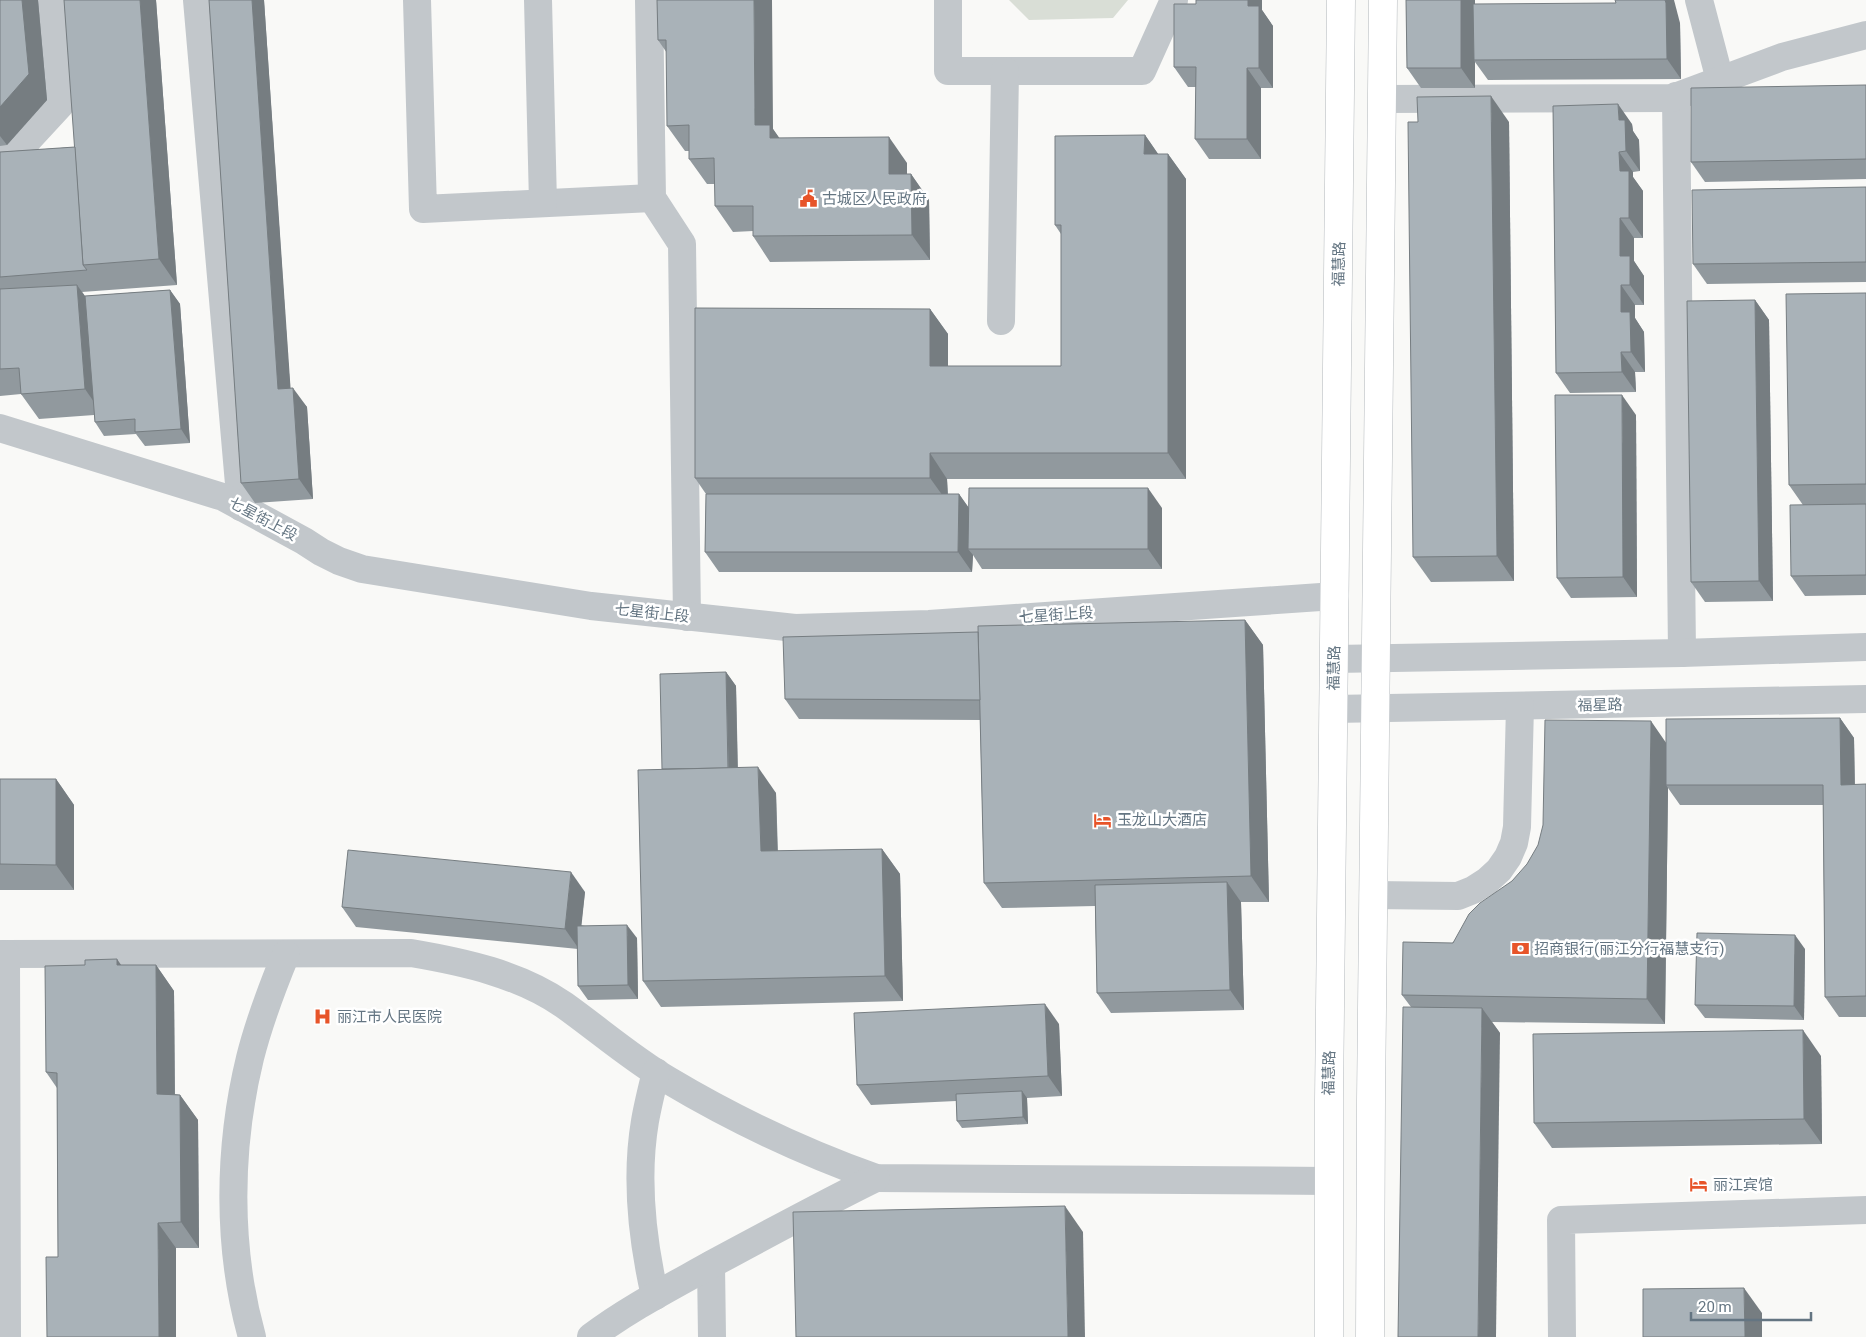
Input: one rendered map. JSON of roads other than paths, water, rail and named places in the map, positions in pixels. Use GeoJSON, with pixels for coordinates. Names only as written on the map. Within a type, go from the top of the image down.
{"type":"FeatureCollection","features":[{"type":"Feature","properties":{"kind":"main road","name":"福慧路"},"geometry":{"type":"LineString","coordinates":[[1329,1337],[1333,709],[1341,0]]}},
{"type":"Feature","properties":{"kind":"main road"},"geometry":{"type":"LineString","coordinates":[[1370,1337],[1383,0]]}},
{"type":"Feature","properties":{"kind":"street"},"geometry":{"type":"LineString","coordinates":[[0,158],[12,157],[60,105],[50,0]]}},
{"type":"Feature","properties":{"kind":"street"},"geometry":{"type":"LineString","coordinates":[[197,0],[242,507]]}},
{"type":"Feature","properties":{"kind":"street"},"geometry":{"type":"LineString","coordinates":[[417,0],[423,209],[652,198]]}},
{"type":"Feature","properties":{"kind":"street"},"geometry":{"type":"LineString","coordinates":[[538,0],[543,203]]}},
{"type":"Feature","properties":{"kind":"street"},"geometry":{"type":"LineString","coordinates":[[649,0],[652,198],[682,244],[687,617]]}},
{"type":"Feature","properties":{"kind":"street"},"geometry":{"type":"LineString","coordinates":[[948,0],[948,71],[1142,71],[1174,0]]}},
{"type":"Feature","properties":{"kind":"street"},"geometry":{"type":"LineString","coordinates":[[1699,0],[1720,80]]}},
{"type":"Feature","properties":{"kind":"street"},"geometry":{"type":"LineString","coordinates":[[1382,99],[1672,98],[1782,57],[1866,35]]}},
{"type":"Feature","properties":{"kind":"street"},"geometry":{"type":"LineString","coordinates":[[1001,321],[1005,71]]}},
{"type":"Feature","properties":{"kind":"street"},"geometry":{"type":"LineString","coordinates":[[1676,96],[1682,653]]}},
{"type":"Feature","properties":{"kind":"street","name":"七星街上段"},"geometry":{"type":"LineString","coordinates":[[0,428],[223,497],[321,552],[362,569],[591,606],[796,628],[929,624],[1335,596]]}},
{"type":"Feature","properties":{"kind":"street"},"geometry":{"type":"LineString","coordinates":[[1334,658],[1682,653],[1866,647]]}},
{"type":"Feature","properties":{"kind":"street","name":"福星路"},"geometry":{"type":"LineString","coordinates":[[1333,709],[1866,699]]}},
{"type":"Feature","properties":{"kind":"street"},"geometry":{"type":"LineString","coordinates":[[1373,895],[1458,896],[1473,890],[1499,870],[1508,857],[1514,843],[1517,828],[1520,706]]}},
{"type":"Feature","properties":{"kind":"street"},"geometry":{"type":"LineString","coordinates":[[7,1337],[3,954],[411,953],[456,961],[500,974],[563,1004],[613,1044],[721,1111],[823,1159],[876,1178],[1329,1181]]}},
{"type":"Feature","properties":{"kind":"street"},"geometry":{"type":"LineString","coordinates":[[252,1337],[238,1265],[234,1221],[235,1159],[239,1113],[250,1058],[266,1005],[286,954]]}},
{"type":"Feature","properties":{"kind":"street"},"geometry":{"type":"LineString","coordinates":[[655,1296],[646,1255],[641,1213],[640,1171],[645,1121],[656,1072]]}},
{"type":"Feature","properties":{"kind":"street"},"geometry":{"type":"LineString","coordinates":[[591,1337],[655,1296],[812,1209],[876,1178]]}},
{"type":"Feature","properties":{"kind":"street"},"geometry":{"type":"LineString","coordinates":[[1562,1337],[1561,1220],[1866,1210]]}},
{"type":"Feature","properties":{"kind":"street"},"geometry":{"type":"LineString","coordinates":[[711,1265],[712,1337]]}},
{"type":"Feature","properties":{"kind":"place","name":"古城区人民政府"},"geometry":{"type":"Point","coordinates":[808,199]}},
{"type":"Feature","properties":{"kind":"place","name":"玉龙山大酒店"},"geometry":{"type":"Point","coordinates":[1103,820]}},
{"type":"Feature","properties":{"kind":"place","name":"招商银行(丽江分行福慧支行)"},"geometry":{"type":"Point","coordinates":[1520,949]}},
{"type":"Feature","properties":{"kind":"place","name":"丽江市人民医院"},"geometry":{"type":"Point","coordinates":[323,1017]}},
{"type":"Feature","properties":{"kind":"place","name":"丽江宾馆"},"geometry":{"type":"Point","coordinates":[1699,1185]}}]}
